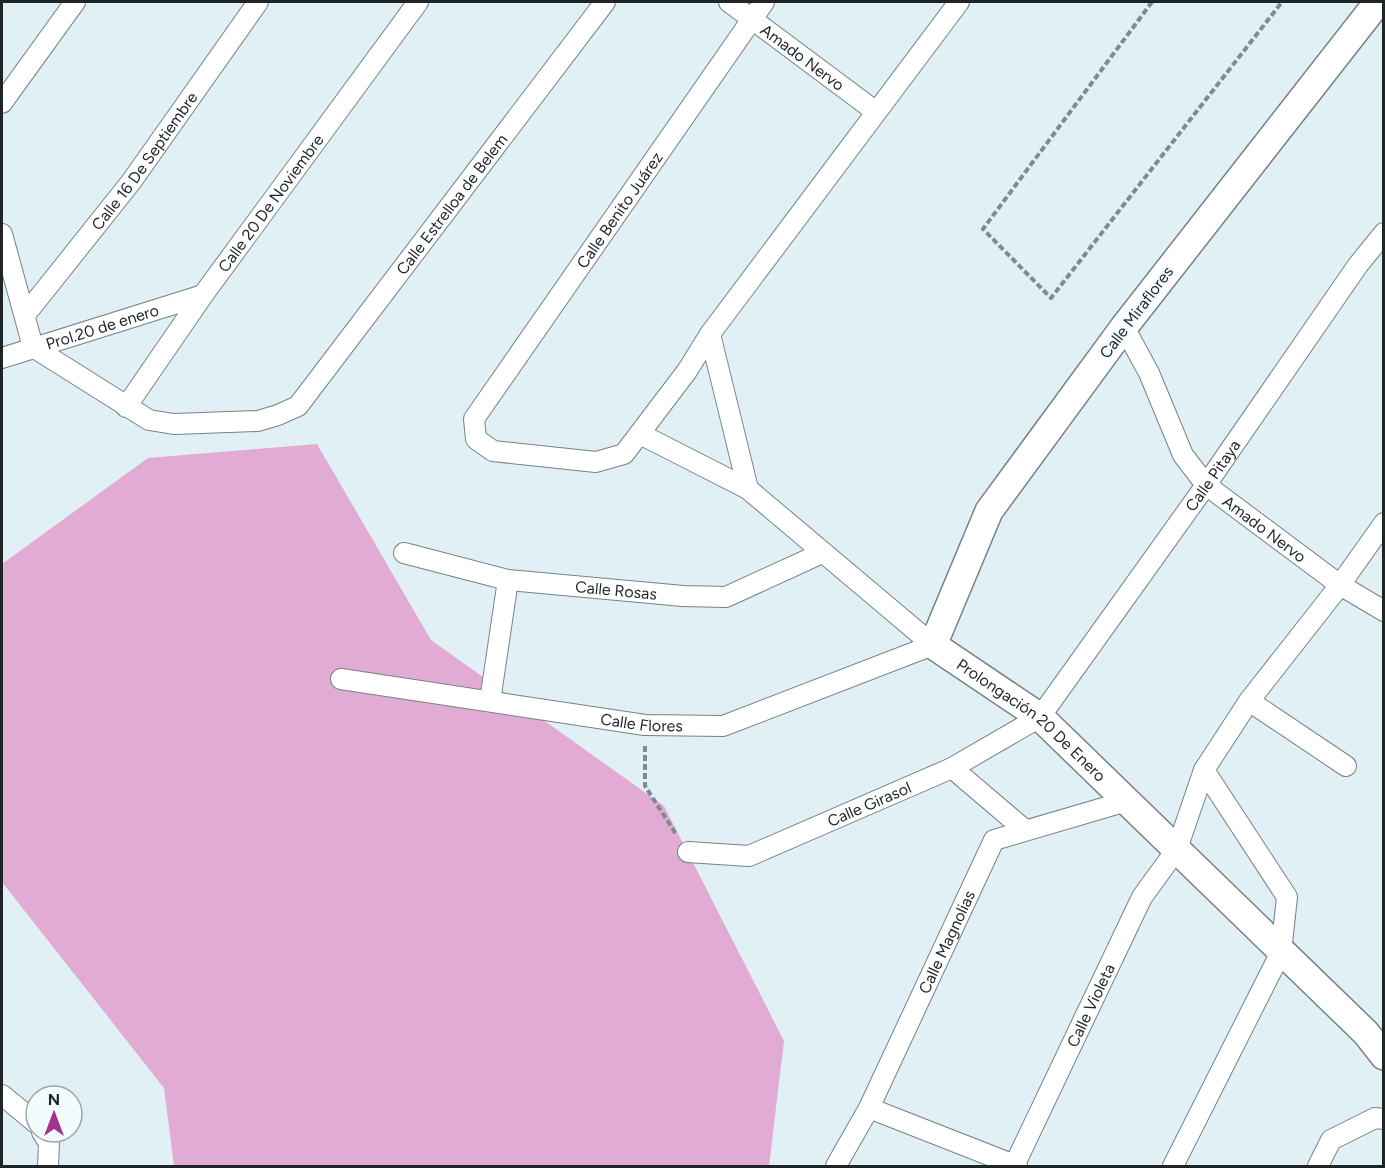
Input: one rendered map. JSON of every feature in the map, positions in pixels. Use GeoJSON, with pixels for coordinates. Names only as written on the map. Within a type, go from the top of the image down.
{"type":"FeatureCollection","features":[{"type":"Feature","properties":{"kind":"main road","name":"Calle Miraflores"},"geometry":{"type":"LineString","coordinates":[[933,645],[989,511],[1124,327],[1378,2]]}},
{"type":"Feature","properties":{"kind":"main road","name":"Prolongación 20 De Enero"},"geometry":{"type":"LineString","coordinates":[[933,645],[1040,717],[1366,1033],[1383,1056]]}},
{"type":"Feature","properties":{"kind":"street"},"geometry":{"type":"LineString","coordinates":[[2,103],[75,2]]}},
{"type":"Feature","properties":{"kind":"street","name":"Calle 16 De Septiembre"},"geometry":{"type":"LineString","coordinates":[[25,315],[131,182],[258,2]]}},
{"type":"Feature","properties":{"kind":"street","name":"Calle 20 De Noviembre"},"geometry":{"type":"LineString","coordinates":[[126,407],[202,294],[418,2]]}},
{"type":"Feature","properties":{"kind":"street","name":"Calle Estrelloa de Belem"},"geometry":{"type":"LineString","coordinates":[[126,407],[149,420],[174,424],[258,421],[298,406],[604,2]]}},
{"type":"Feature","properties":{"kind":"street","name":"Amado Nervo"},"geometry":{"type":"LineString","coordinates":[[729,2],[875,111]]}},
{"type":"Feature","properties":{"kind":"street","name":"Calle Benito Juárez"},"geometry":{"type":"LineString","coordinates":[[640,434],[624,454],[596,462],[493,451],[476,439],[474,419],[764,2]]}},
{"type":"Feature","properties":{"kind":"street"},"geometry":{"type":"LineString","coordinates":[[640,434],[687,371],[710,334],[779,244],[875,111],[959,2]]}},
{"type":"Feature","properties":{"kind":"street","name":"Calle Pitaya"},"geometry":{"type":"LineString","coordinates":[[1040,717],[1383,233]]}},
{"type":"Feature","properties":{"kind":"street"},"geometry":{"type":"LineString","coordinates":[[2,234],[33,347],[126,407]]}},
{"type":"Feature","properties":{"kind":"street","name":"Prol.20 de enero"},"geometry":{"type":"LineString","coordinates":[[2,358],[202,294]]}},
{"type":"Feature","properties":{"kind":"street","name":"Amado Nervo"},"geometry":{"type":"LineString","coordinates":[[1124,327],[1149,373],[1183,455],[1206,485],[1340,585],[1383,612]]}},
{"type":"Feature","properties":{"kind":"street"},"geometry":{"type":"LineString","coordinates":[[710,334],[748,489]]}},
{"type":"Feature","properties":{"kind":"street","name":"Prolongación 20 De Enero"},"geometry":{"type":"LineString","coordinates":[[640,434],[748,489],[933,645]]}},
{"type":"Feature","properties":{"kind":"street","name":"Calle Violeta"},"geometry":{"type":"LineString","coordinates":[[1015,1166],[1142,897],[1177,849],[1204,770],[1249,701],[1340,585],[1383,522]]}},
{"type":"Feature","properties":{"kind":"street","name":"Calle Rosas"},"geometry":{"type":"LineString","coordinates":[[404,553],[508,580],[683,596],[726,597],[822,553]]}},
{"type":"Feature","properties":{"kind":"street"},"geometry":{"type":"LineString","coordinates":[[490,700],[508,580]]}},
{"type":"Feature","properties":{"kind":"street","name":"Calle Flores"},"geometry":{"type":"LineString","coordinates":[[341,679],[645,725],[723,726],[933,645]]}},
{"type":"Feature","properties":{"kind":"street"},"geometry":{"type":"LineString","coordinates":[[1249,701],[1346,766]]}},
{"type":"Feature","properties":{"kind":"street","name":"Calle Girasol"},"geometry":{"type":"LineString","coordinates":[[688,852],[750,856],[952,768],[1040,717]]}},
{"type":"Feature","properties":{"kind":"street"},"geometry":{"type":"LineString","coordinates":[[952,768],[1024,830]]}},
{"type":"Feature","properties":{"kind":"street"},"geometry":{"type":"LineString","coordinates":[[1173,1167],[1281,952],[1287,897],[1204,770]]}},
{"type":"Feature","properties":{"kind":"street","name":"Calle Magnolias"},"geometry":{"type":"LineString","coordinates":[[836,1167],[869,1108],[994,840],[1127,801]]}},
{"type":"Feature","properties":{"kind":"street"},"geometry":{"type":"LineString","coordinates":[[2,1095],[24,1114]]}},
{"type":"Feature","properties":{"kind":"street"},"geometry":{"type":"LineString","coordinates":[[869,1108],[1015,1166]]}},
{"type":"Feature","properties":{"kind":"street"},"geometry":{"type":"LineString","coordinates":[[1318,1167],[1331,1140],[1375,1118],[1383,1119]]}},
{"type":"Feature","properties":{"kind":"street"},"geometry":{"type":"LineString","coordinates":[[48,1167],[49,1144]]}},
{"type":"Feature","properties":{"kind":"path"},"geometry":{"type":"LineString","coordinates":[[1152,2],[983,229],[1051,298],[1282,2]]}},
{"type":"Feature","properties":{"kind":"path"},"geometry":{"type":"LineString","coordinates":[[645,725],[645,786],[688,852]]}},
{"type":"Feature","properties":{"kind":"shaded area"},"geometry":{"type":"Polygon","coordinates":[[[317,444],[431,640],[664,806],[784,1041],[769,1166],[174,1166],[164,1088],[2,882],[2,564],[148,458],[317,444]]]}}]}
